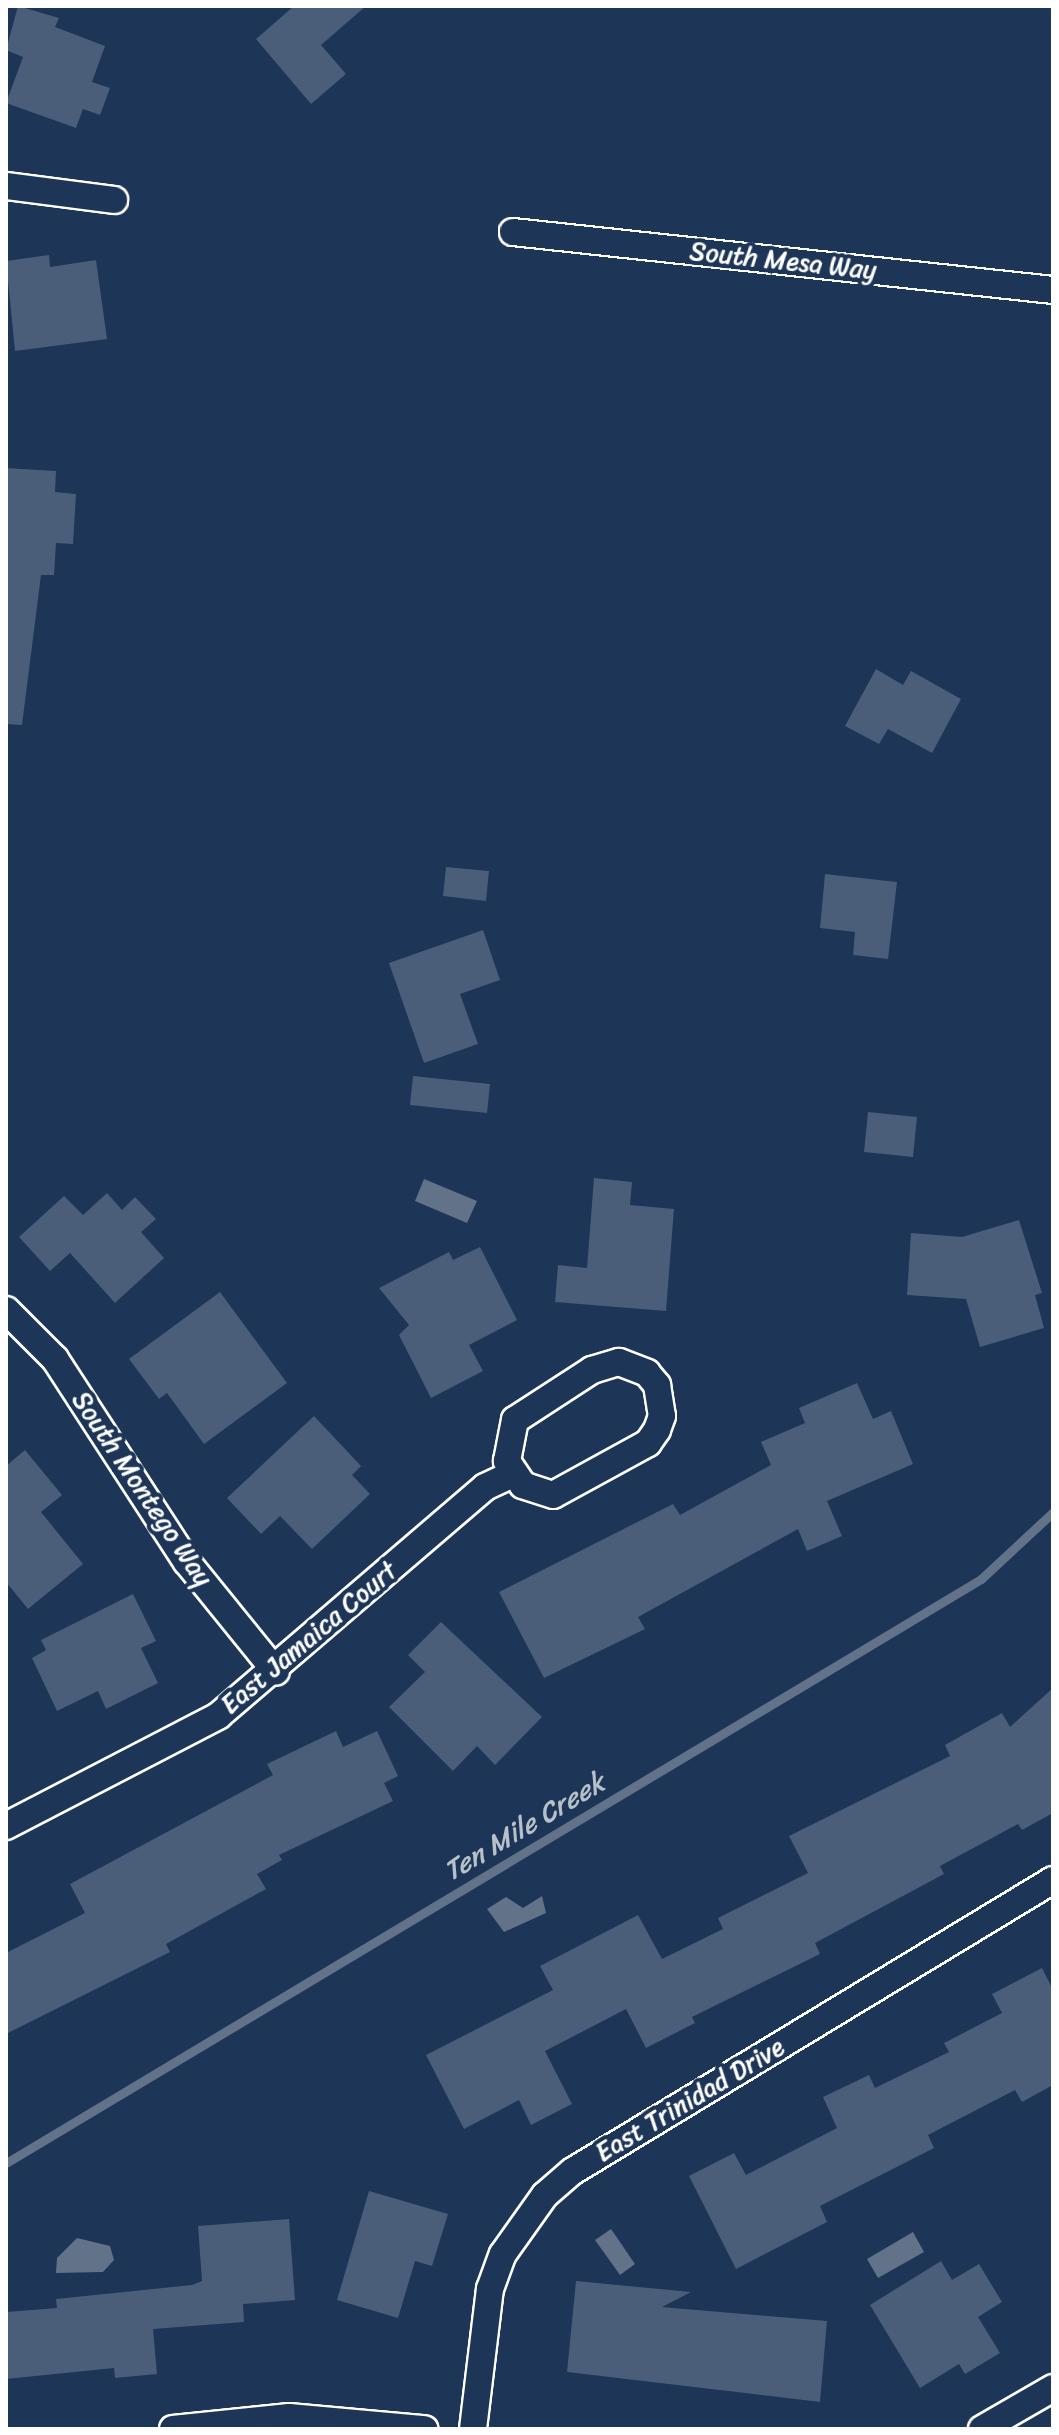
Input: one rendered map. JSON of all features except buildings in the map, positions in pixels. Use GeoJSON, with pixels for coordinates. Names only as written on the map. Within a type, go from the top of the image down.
{"type":"FeatureCollection","features":[{"type":"Feature","properties":{"kind":"street"},"geometry":{"type":"LineString","coordinates":[[6,186],[114,200]]}},
{"type":"Feature","properties":{"kind":"street","name":"South Mesa Way"},"geometry":{"type":"LineString","coordinates":[[513,232],[1053,290]]}},
{"type":"Feature","properties":{"kind":"street","name":"South Montego Way"},"geometry":{"type":"LineString","coordinates":[[6,1310],[55,1359],[187,1562],[276,1672]]}},
{"type":"Feature","properties":{"kind":"street"},"geometry":{"type":"LineString","coordinates":[[634,1365],[657,1385],[662,1416],[648,1443],[553,1495],[537,1493],[513,1474],[505,1447],[515,1420],[592,1370],[634,1365]]}},
{"type":"Feature","properties":{"kind":"street","name":"East Jamaica Court"},"geometry":{"type":"LineString","coordinates":[[6,1826],[186,1735],[276,1672],[485,1487],[513,1474]]}},
{"type":"Feature","properties":{"kind":"street","name":"East Trinidad Drive"},"geometry":{"type":"LineString","coordinates":[[473,2429],[490,2289],[503,2254],[545,2195],[573,2171],[1053,1880]]}},
{"type":"Feature","properties":{"kind":"street"},"geometry":{"type":"LineString","coordinates":[[982,2429],[1053,2388]]}},
{"type":"Feature","properties":{"kind":"street"},"geometry":{"type":"LineString","coordinates":[[173,2429],[257,2424],[424,2429]]}},
{"type":"Feature","properties":{"kind":"water"},"geometry":{"type":"Polygon","coordinates":[[[424,1179],[477,1201],[467,1223],[415,1201],[424,1179]]]}},
{"type":"Feature","properties":{"kind":"water"},"geometry":{"type":"Polygon","coordinates":[[[542,1896],[546,1913],[504,1932],[487,1909],[506,1897],[523,1908],[542,1896]]]}},
{"type":"Feature","properties":{"kind":"water"},"geometry":{"type":"Polygon","coordinates":[[[611,2229],[635,2264],[620,2275],[595,2240],[611,2229]]]}},
{"type":"Feature","properties":{"kind":"water"},"geometry":{"type":"Polygon","coordinates":[[[913,2232],[924,2252],[878,2278],[867,2259],[913,2232]]]}},
{"type":"Feature","properties":{"kind":"water"},"geometry":{"type":"Polygon","coordinates":[[[77,2238],[110,2246],[114,2260],[103,2272],[56,2273],[57,2258],[77,2238]]]}},
{"type":"Feature","properties":{"kind":"waterway","name":"Ten Mile Creek"},"geometry":{"type":"LineString","coordinates":[[6,2163],[981,1579],[1053,1512]]}}]}
